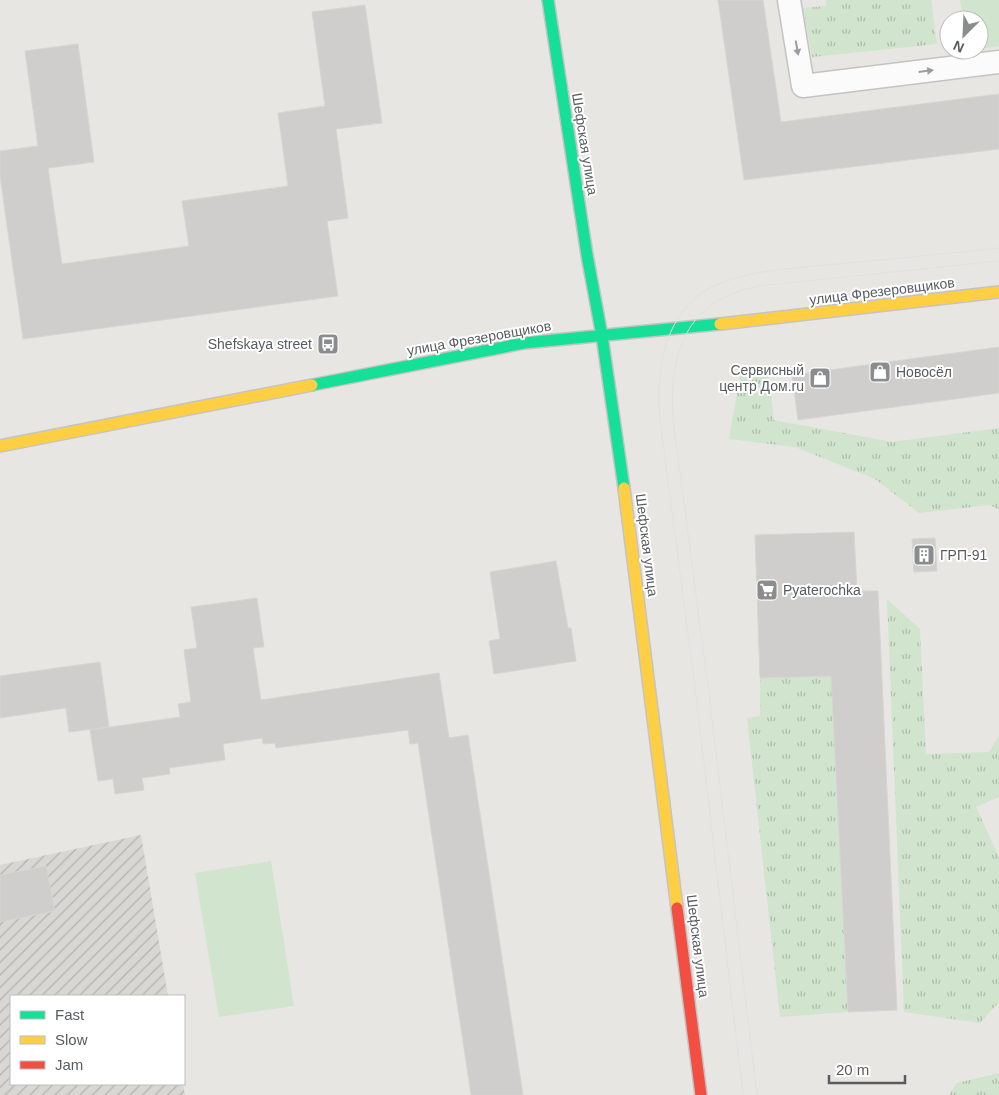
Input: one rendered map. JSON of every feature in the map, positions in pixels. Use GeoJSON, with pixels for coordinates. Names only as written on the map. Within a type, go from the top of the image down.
{"type":"FeatureCollection","features":[{"type":"Feature","properties":{"kind":"main road","name":"Шефская улица"},"geometry":{"type":"LineString","coordinates":[[548,0],[622,469],[701,1095]]}},
{"type":"Feature","properties":{"kind":"main road","name":"улица Фрезеровщиков"},"geometry":{"type":"LineString","coordinates":[[0,446],[524,343],[860,309],[999,292]]}},
{"type":"Feature","properties":{"kind":"street"},"geometry":{"type":"LineString","coordinates":[[789,0],[803,86],[999,62]]}},
{"type":"Feature","properties":{"kind":"shaded area"},"geometry":{"type":"Polygon","coordinates":[[[141,835],[168,995],[10,995],[10,1085],[183,1085],[185,1095],[0,1095],[0,865],[141,835]]]}},
{"type":"Feature","properties":{"kind":"green space"},"geometry":{"type":"Polygon","coordinates":[[[826,0],[931,0],[937,44],[812,57],[803,8],[826,6],[826,0]]]}},
{"type":"Feature","properties":{"kind":"green space"},"geometry":{"type":"Polygon","coordinates":[[[960,0],[999,0],[999,46],[989,48],[989,10],[962,10],[960,0]]]}},
{"type":"Feature","properties":{"kind":"green space"},"geometry":{"type":"Polygon","coordinates":[[[768,369],[774,420],[892,442],[999,428],[999,510],[990,505],[919,513],[875,479],[795,447],[729,439],[741,371],[768,369]]]}},
{"type":"Feature","properties":{"kind":"green space"},"geometry":{"type":"Polygon","coordinates":[[[887,599],[920,629],[926,754],[989,752],[999,735],[999,797],[976,807],[999,857],[999,1002],[980,1023],[904,1012],[887,599]]]}},
{"type":"Feature","properties":{"kind":"green space"},"geometry":{"type":"Polygon","coordinates":[[[831,676],[848,1012],[780,1017],[747,718],[760,716],[760,678],[831,676]]]}},
{"type":"Feature","properties":{"kind":"green space"},"geometry":{"type":"Polygon","coordinates":[[[271,861],[294,1006],[219,1017],[195,873],[271,861]]]}},
{"type":"Feature","properties":{"kind":"green space"},"geometry":{"type":"Polygon","coordinates":[[[999,1073],[999,1095],[949,1095],[957,1083],[999,1073]]]}},
{"type":"Feature","properties":{"kind":"building"},"geometry":{"type":"Polygon","coordinates":[[[718,0],[763,0],[781,122],[999,94],[999,149],[744,180],[718,0]]]}},
{"type":"Feature","properties":{"kind":"building"},"geometry":{"type":"Polygon","coordinates":[[[365,5],[382,123],[336,129],[348,218],[327,221],[338,296],[23,339],[0,176],[0,151],[38,146],[25,51],[78,44],[94,162],[48,168],[62,264],[189,246],[182,201],[288,186],[278,113],[325,106],[312,12],[365,5]]]}},
{"type":"Feature","properties":{"kind":"building"},"geometry":{"type":"Polygon","coordinates":[[[999,347],[999,393],[798,420],[792,375],[999,347]]]}},
{"type":"Feature","properties":{"kind":"building"},"geometry":{"type":"Polygon","coordinates":[[[854,532],[857,591],[878,591],[897,1010],[848,1012],[831,676],[760,678],[755,535],[854,532]]]}},
{"type":"Feature","properties":{"kind":"building","name":"ГРП-91"},"geometry":{"type":"Polygon","coordinates":[[[935,538],[937,571],[914,572],[912,539],[935,538]]]}},
{"type":"Feature","properties":{"kind":"building"},"geometry":{"type":"Polygon","coordinates":[[[556,561],[568,628],[571,628],[576,661],[494,674],[489,641],[500,639],[490,572],[556,561]]]}},
{"type":"Feature","properties":{"kind":"building"},"geometry":{"type":"Polygon","coordinates":[[[257,598],[264,647],[253,648],[261,700],[439,673],[449,738],[468,735],[523,1095],[471,1095],[418,743],[410,744],[408,730],[276,748],[275,743],[263,744],[262,738],[223,744],[225,760],[169,768],[170,774],[142,778],[144,790],[115,794],[113,779],[98,781],[90,730],[180,717],[178,704],[191,702],[184,650],[197,648],[191,607],[257,598]]]}},
{"type":"Feature","properties":{"kind":"building"},"geometry":{"type":"Polygon","coordinates":[[[100,662],[109,727],[69,732],[66,708],[0,718],[0,676],[100,662]]]}},
{"type":"Feature","properties":{"kind":"building"},"geometry":{"type":"Polygon","coordinates":[[[46,866],[55,911],[0,922],[0,875],[46,866]]]}},
{"type":"Feature","properties":{"kind":"tram line"},"geometry":{"type":"LineString","coordinates":[[743,1095],[696,695],[660,420],[660,374],[667,343],[680,315],[693,300],[704,291],[735,278],[778,270],[999,248]]}},
{"type":"Feature","properties":{"kind":"tram line"},"geometry":{"type":"LineString","coordinates":[[757,1095],[709,694],[673,419],[673,387],[678,355],[691,326],[701,313],[719,300],[747,289],[758,286],[999,261]]}},
{"type":"Feature","properties":{"kind":"traffic: fast"},"geometry":{"type":"LineString","coordinates":[[548,0],[587,255],[602,336],[624,488]]}},
{"type":"Feature","properties":{"kind":"traffic: fast"},"geometry":{"type":"LineString","coordinates":[[312,385],[524,343],[720,324]]}},
{"type":"Feature","properties":{"kind":"traffic: slow"},"geometry":{"type":"LineString","coordinates":[[720,324],[999,292]]}},
{"type":"Feature","properties":{"kind":"traffic: slow"},"geometry":{"type":"LineString","coordinates":[[0,446],[312,385]]}},
{"type":"Feature","properties":{"kind":"traffic: slow"},"geometry":{"type":"LineString","coordinates":[[624,488],[677,908]]}},
{"type":"Feature","properties":{"kind":"traffic: jam"},"geometry":{"type":"LineString","coordinates":[[677,908],[701,1095]]}},
{"type":"Feature","properties":{"kind":"place","name":"Shefskaya street"},"geometry":{"type":"Point","coordinates":[328,344]}},
{"type":"Feature","properties":{"kind":"place","name":"Новосёл"},"geometry":{"type":"Point","coordinates":[880,372]}},
{"type":"Feature","properties":{"kind":"place","name":"Сервисный центр Дом.ru"},"geometry":{"type":"Point","coordinates":[820,378]}},
{"type":"Feature","properties":{"kind":"place","name":"ГРП-91"},"geometry":{"type":"Point","coordinates":[924,555]}},
{"type":"Feature","properties":{"kind":"place","name":"Pyaterochka"},"geometry":{"type":"Point","coordinates":[767,590]}}]}
